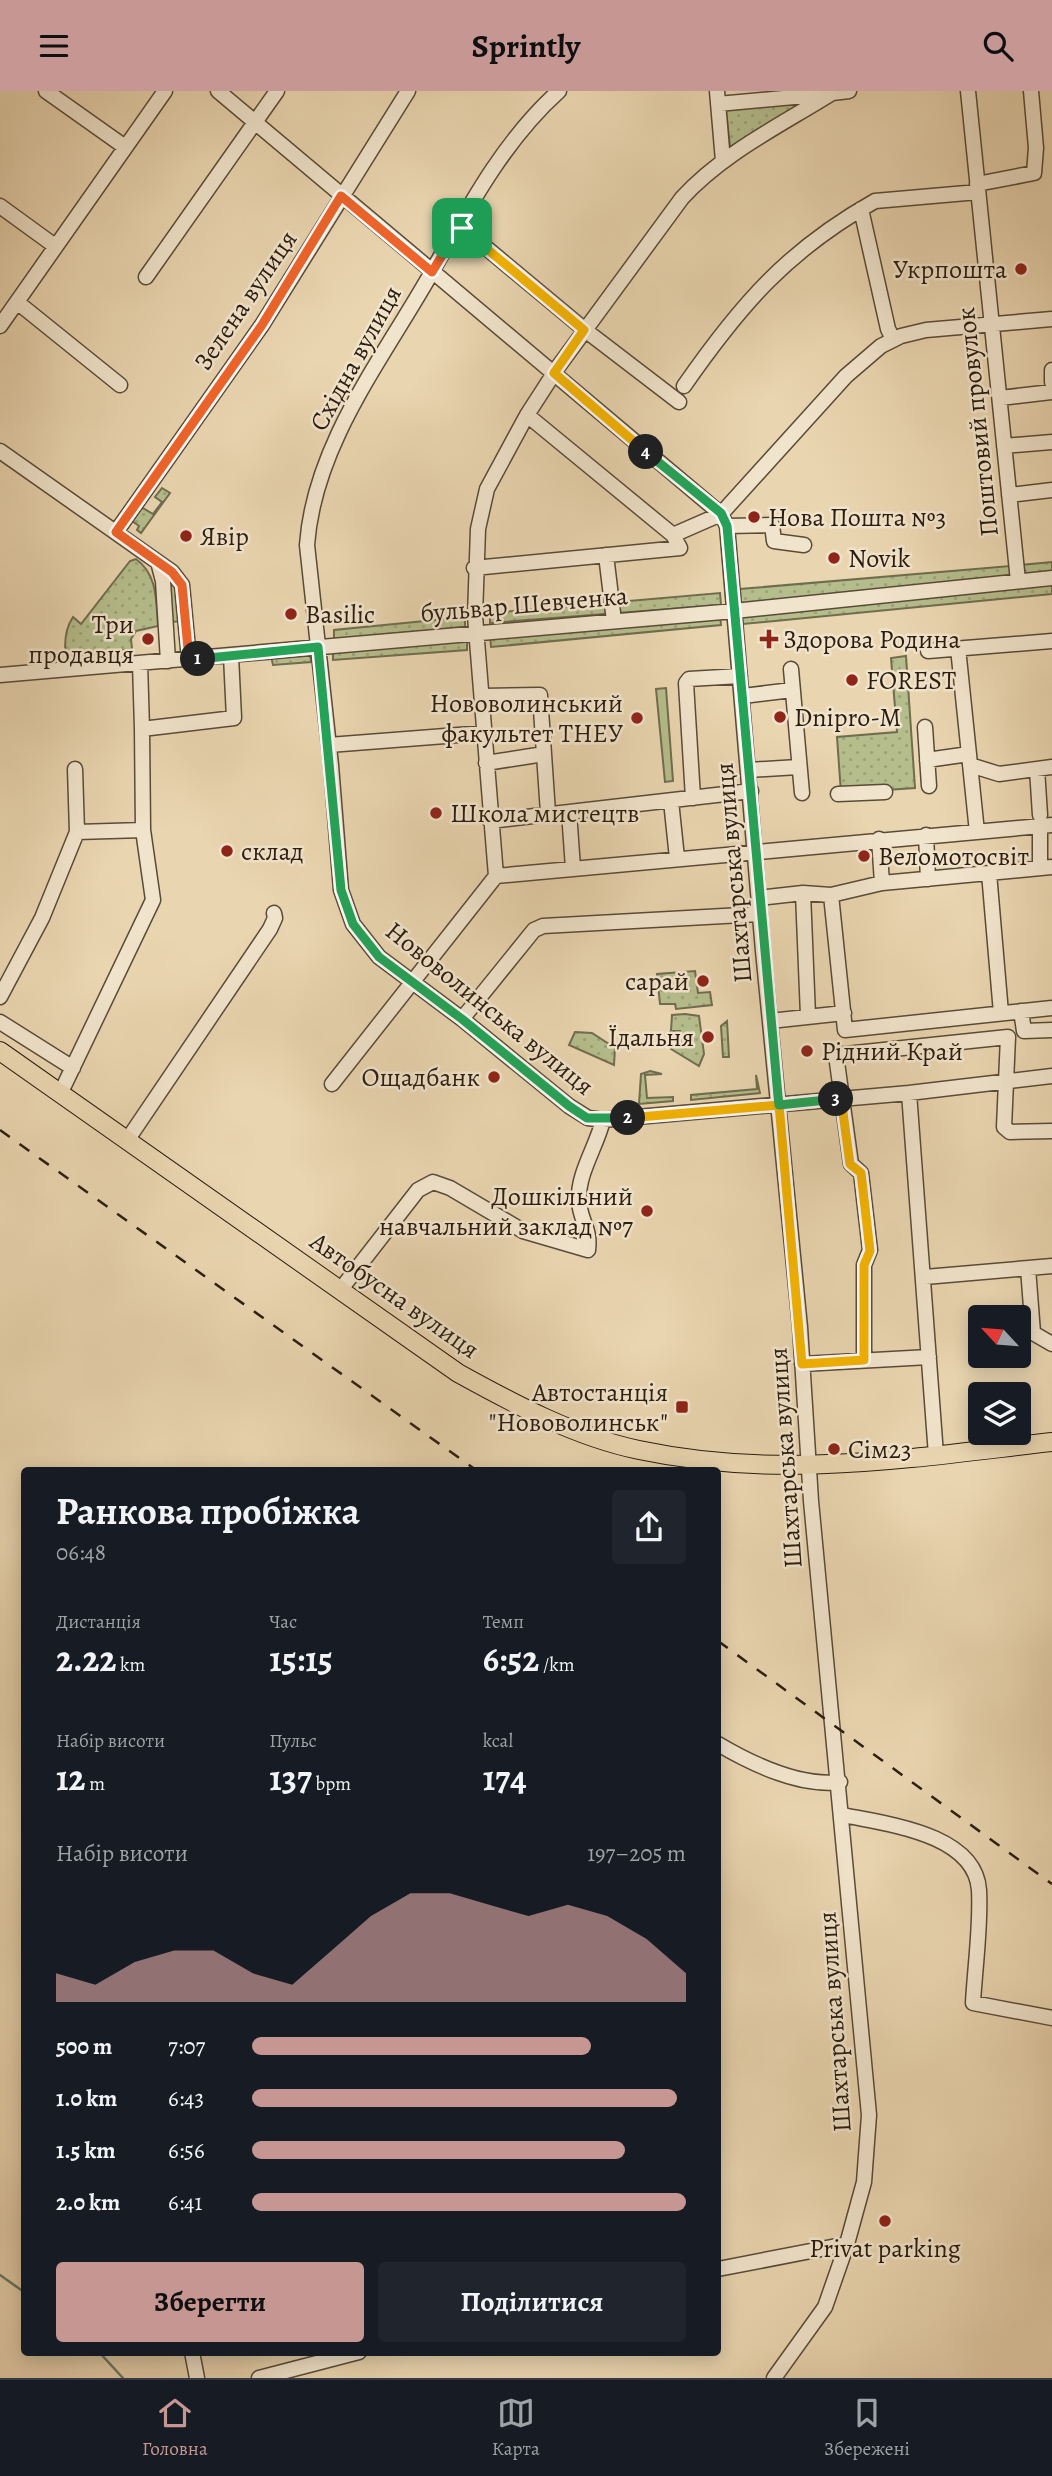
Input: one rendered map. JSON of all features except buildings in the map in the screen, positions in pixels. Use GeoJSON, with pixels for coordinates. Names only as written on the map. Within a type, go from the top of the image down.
{"type":"FeatureCollection","features":[{"type":"Feature","properties":{"kind":"main road","name":"Автобусна вулиця"},"geometry":{"type":"LineString","coordinates":[[0,1051],[458,1373],[504,1398],[576,1429],[636,1450],[699,1460],[808,1467],[1052,1442]]}},
{"type":"Feature","properties":{"kind":"street"},"geometry":{"type":"LineString","coordinates":[[46,91],[125,147]]}},
{"type":"Feature","properties":{"kind":"street"},"geometry":{"type":"LineString","coordinates":[[0,325],[165,91]]}},
{"type":"Feature","properties":{"kind":"street"},"geometry":{"type":"LineString","coordinates":[[218,91],[554,373],[724,520]]}},
{"type":"Feature","properties":{"kind":"street"},"geometry":{"type":"LineString","coordinates":[[146,277],[277,91]]}},
{"type":"Feature","properties":{"kind":"street","name":"Зелена вулиця"},"geometry":{"type":"LineString","coordinates":[[116,532],[262,325],[408,91]]}},
{"type":"Feature","properties":{"kind":"street","name":"Східна вулиця"},"geometry":{"type":"LineString","coordinates":[[318,647],[307,545],[309,516],[332,446],[506,149],[538,110],[559,91]]}},
{"type":"Feature","properties":{"kind":"street"},"geometry":{"type":"LineString","coordinates":[[723,161],[718,97],[849,91]]}},
{"type":"Feature","properties":{"kind":"street","name":"Поштовий провулок"},"geometry":{"type":"LineString","coordinates":[[968,91],[1018,581]]}},
{"type":"Feature","properties":{"kind":"street"},"geometry":{"type":"LineString","coordinates":[[684,386],[725,326],[772,274],[803,247],[861,209],[875,201],[977,188],[1034,173],[1036,148],[1031,91]]}},
{"type":"Feature","properties":{"kind":"street"},"geometry":{"type":"LineString","coordinates":[[332,1084],[496,876],[474,568],[478,529],[487,489],[527,415],[554,373],[682,198],[702,176],[723,161],[832,93]]}},
{"type":"Feature","properties":{"kind":"street"},"geometry":{"type":"LineString","coordinates":[[0,206],[55,246]]}},
{"type":"Feature","properties":{"kind":"street"},"geometry":{"type":"LineString","coordinates":[[861,209],[888,329],[893,339]]}},
{"type":"Feature","properties":{"kind":"street"},"geometry":{"type":"LineString","coordinates":[[460,226],[584,330],[679,402]]}},
{"type":"Feature","properties":{"kind":"street"},"geometry":{"type":"LineString","coordinates":[[17,302],[120,385]]}},
{"type":"Feature","properties":{"kind":"street"},"geometry":{"type":"LineString","coordinates":[[724,520],[846,376],[873,351],[893,339],[926,330],[1052,319]]}},
{"type":"Feature","properties":{"kind":"street"},"geometry":{"type":"LineString","coordinates":[[1052,370],[1052,383]]}},
{"type":"Feature","properties":{"kind":"street"},"geometry":{"type":"LineString","coordinates":[[1000,398],[1052,392]]}},
{"type":"Feature","properties":{"kind":"street"},"geometry":{"type":"LineString","coordinates":[[474,568],[680,548],[673,535],[527,415]]}},
{"type":"Feature","properties":{"kind":"street"},"geometry":{"type":"LineString","coordinates":[[1004,446],[1052,442]]}},
{"type":"Feature","properties":{"kind":"street"},"geometry":{"type":"LineString","coordinates":[[0,451],[172,572],[182,585],[189,659]]}},
{"type":"Feature","properties":{"kind":"street"},"geometry":{"type":"LineString","coordinates":[[1009,495],[1052,490]]}},
{"type":"Feature","properties":{"kind":"street"},"geometry":{"type":"LineString","coordinates":[[673,535],[724,520],[772,525],[774,541],[804,545]]}},
{"type":"Feature","properties":{"kind":"street","name":"Шахтарська вулиця"},"geometry":{"type":"LineString","coordinates":[[724,520],[743,696],[760,914],[802,1364],[808,1467],[840,1782],[869,2115],[864,2182],[847,2244],[825,2307],[774,2378]]}},
{"type":"Feature","properties":{"kind":"street"},"geometry":{"type":"LineString","coordinates":[[606,555],[614,621]]}},
{"type":"Feature","properties":{"kind":"street"},"geometry":{"type":"LineString","coordinates":[[158,562],[163,581],[168,661]]}},
{"type":"Feature","properties":{"kind":"street","name":"бульвар Шевченка"},"geometry":{"type":"LineString","coordinates":[[0,675],[140,667],[168,661],[734,611],[1052,578]]}},
{"type":"Feature","properties":{"kind":"street"},"geometry":{"type":"LineString","coordinates":[[928,651],[1052,641]]}},
{"type":"Feature","properties":{"kind":"street","name":"Нововолинська вулиця"},"geometry":{"type":"LineString","coordinates":[[318,647],[341,890],[353,924],[379,957],[587,1118],[603,1120],[779,1105],[1052,1076]]}},
{"type":"Feature","properties":{"kind":"street"},"geometry":{"type":"LineString","coordinates":[[958,649],[977,832]]}},
{"type":"Feature","properties":{"kind":"street"},"geometry":{"type":"LineString","coordinates":[[142,729],[234,718],[231,656]]}},
{"type":"Feature","properties":{"kind":"street"},"geometry":{"type":"LineString","coordinates":[[61,1092],[153,899],[143,830],[140,667]]}},
{"type":"Feature","properties":{"kind":"street"},"geometry":{"type":"LineString","coordinates":[[790,669],[802,793]]}},
{"type":"Feature","properties":{"kind":"street"},"geometry":{"type":"LineString","coordinates":[[693,798],[686,683],[689,679],[740,676]]}},
{"type":"Feature","properties":{"kind":"street"},"geometry":{"type":"LineString","coordinates":[[743,696],[792,690]]}},
{"type":"Feature","properties":{"kind":"street"},"geometry":{"type":"LineString","coordinates":[[483,696],[540,695],[548,813]]}},
{"type":"Feature","properties":{"kind":"street"},"geometry":{"type":"LineString","coordinates":[[925,727],[929,786]]}},
{"type":"Feature","properties":{"kind":"street"},"geometry":{"type":"LineString","coordinates":[[329,745],[484,733]]}},
{"type":"Feature","properties":{"kind":"street"},"geometry":{"type":"LineString","coordinates":[[486,763],[544,754]]}},
{"type":"Feature","properties":{"kind":"street"},"geometry":{"type":"LineString","coordinates":[[759,898],[803,893],[831,895],[882,883],[1046,868],[1045,768],[999,775],[970,759],[927,760]]}},
{"type":"Feature","properties":{"kind":"street"},"geometry":{"type":"LineString","coordinates":[[749,770],[798,767]]}},
{"type":"Feature","properties":{"kind":"street"},"geometry":{"type":"LineString","coordinates":[[0,997],[42,918],[77,832],[75,769]]}},
{"type":"Feature","properties":{"kind":"street"},"geometry":{"type":"LineString","coordinates":[[490,821],[751,791]]}},
{"type":"Feature","properties":{"kind":"street"},"geometry":{"type":"LineString","coordinates":[[838,794],[885,792]]}},
{"type":"Feature","properties":{"kind":"street"},"geometry":{"type":"LineString","coordinates":[[671,801],[677,858]]}},
{"type":"Feature","properties":{"kind":"street"},"geometry":{"type":"LineString","coordinates":[[569,812],[573,868]]}},
{"type":"Feature","properties":{"kind":"street"},"geometry":{"type":"LineString","coordinates":[[496,876],[977,832],[1044,822]]}},
{"type":"Feature","properties":{"kind":"street"},"geometry":{"type":"LineString","coordinates":[[77,832],[143,830]]}},
{"type":"Feature","properties":{"kind":"street"},"geometry":{"type":"LineString","coordinates":[[926,835],[928,879]]}},
{"type":"Feature","properties":{"kind":"street"},"geometry":{"type":"LineString","coordinates":[[879,839],[882,883]]}},
{"type":"Feature","properties":{"kind":"street"},"geometry":{"type":"LineString","coordinates":[[989,873],[1001,1013]]}},
{"type":"Feature","properties":{"kind":"street"},"geometry":{"type":"LineString","coordinates":[[803,893],[808,1016]]}},
{"type":"Feature","properties":{"kind":"street"},"geometry":{"type":"LineString","coordinates":[[831,895],[845,1030],[1052,1008]]}},
{"type":"Feature","properties":{"kind":"street"},"geometry":{"type":"LineString","coordinates":[[128,1139],[270,929],[275,918],[274,913]]}},
{"type":"Feature","properties":{"kind":"street"},"geometry":{"type":"LineString","coordinates":[[462,1019],[534,930],[543,926],[760,914]]}},
{"type":"Feature","properties":{"kind":"street"},"geometry":{"type":"LineString","coordinates":[[1021,1011],[1024,1031],[1052,1030]]}},
{"type":"Feature","properties":{"kind":"street"},"geometry":{"type":"LineString","coordinates":[[770,1021],[844,1013]]}},
{"type":"Feature","properties":{"kind":"street"},"geometry":{"type":"LineString","coordinates":[[0,1022],[73,1068]]}},
{"type":"Feature","properties":{"kind":"street"},"geometry":{"type":"LineString","coordinates":[[864,1360],[864,1265],[870,1251],[861,1173],[850,1164],[836,1055],[1007,1037],[1008,1081],[1003,1121],[1006,1130],[1052,1131]]}},
{"type":"Feature","properties":{"kind":"street"},"geometry":{"type":"LineString","coordinates":[[909,1093],[925,1277],[936,1455]]}},
{"type":"Feature","properties":{"kind":"street"},"geometry":{"type":"LineString","coordinates":[[341,1289],[418,1190],[433,1182],[450,1188],[523,1231],[588,1250],[590,1234],[579,1199],[583,1176],[603,1120]]}},
{"type":"Feature","properties":{"kind":"street"},"geometry":{"type":"LineString","coordinates":[[925,1277],[1052,1266]]}},
{"type":"Feature","properties":{"kind":"street"},"geometry":{"type":"LineString","coordinates":[[1028,1268],[1033,1333],[1052,1344]]}},
{"type":"Feature","properties":{"kind":"street"},"geometry":{"type":"LineString","coordinates":[[802,1364],[929,1357]]}},
{"type":"Feature","properties":{"kind":"street"},"geometry":{"type":"LineString","coordinates":[[721,1745],[792,1776],[818,1783],[840,1782]]}},
{"type":"Feature","properties":{"kind":"street"},"geometry":{"type":"LineString","coordinates":[[843,1815],[910,1829],[947,1843],[972,1866],[979,1888],[973,2003],[1052,2018]]}},
{"type":"Feature","properties":{"kind":"street"},"geometry":{"type":"LineString","coordinates":[[721,2268],[847,2244]]}},
{"type":"Feature","properties":{"kind":"street"},"geometry":{"type":"LineString","coordinates":[[193,2356],[197,2378]]}},
{"type":"Feature","properties":{"kind":"street"},"geometry":{"type":"LineString","coordinates":[[259,2378],[344,2356]]}},
{"type":"Feature","properties":{"kind":"green space"},"geometry":{"type":"Polygon","coordinates":[[[808,100],[730,147],[726,110],[808,100]]]}},
{"type":"Feature","properties":{"kind":"green space"},"geometry":{"type":"Polygon","coordinates":[[[162,488],[170,493],[141,533],[137,530],[139,526],[132,521],[141,507],[153,514],[162,502],[155,497],[162,488]]]}},
{"type":"Feature","properties":{"kind":"green space"},"geometry":{"type":"Polygon","coordinates":[[[136,559],[143,565],[152,581],[158,626],[136,631],[131,639],[132,649],[66,657],[66,636],[73,617],[81,624],[130,561],[136,559]]]}},
{"type":"Feature","properties":{"kind":"green space"},"geometry":{"type":"Polygon","coordinates":[[[1052,562],[1052,574],[1022,577],[1021,565],[1052,562]]]}},
{"type":"Feature","properties":{"kind":"green space"},"geometry":{"type":"Polygon","coordinates":[[[1010,566],[1011,576],[741,606],[740,589],[1010,566]]]}},
{"type":"Feature","properties":{"kind":"green space"},"geometry":{"type":"Polygon","coordinates":[[[1052,581],[1052,594],[743,624],[741,611],[1052,581]]]}},
{"type":"Feature","properties":{"kind":"green space"},"geometry":{"type":"Polygon","coordinates":[[[175,582],[183,621],[171,622],[169,586],[175,582]]]}},
{"type":"Feature","properties":{"kind":"green space"},"geometry":{"type":"Polygon","coordinates":[[[720,593],[721,605],[490,623],[490,613],[720,593]]]}},
{"type":"Feature","properties":{"kind":"green space"},"geometry":{"type":"Polygon","coordinates":[[[720,615],[721,625],[491,647],[490,635],[720,615]]]}},
{"type":"Feature","properties":{"kind":"green space"},"geometry":{"type":"Polygon","coordinates":[[[465,617],[465,627],[334,639],[334,630],[465,617]]]}},
{"type":"Feature","properties":{"kind":"green space"},"geometry":{"type":"Polygon","coordinates":[[[467,639],[467,650],[333,660],[333,648],[467,639]]]}},
{"type":"Feature","properties":{"kind":"green space"},"geometry":{"type":"Polygon","coordinates":[[[310,653],[311,662],[273,665],[271,656],[310,653]]]}},
{"type":"Feature","properties":{"kind":"green space"},"geometry":{"type":"Polygon","coordinates":[[[906,656],[915,788],[841,793],[837,737],[897,732],[891,658],[906,656]]]}},
{"type":"Feature","properties":{"kind":"green space"},"geometry":{"type":"Polygon","coordinates":[[[666,688],[673,781],[665,782],[656,689],[666,688]]]}},
{"type":"Feature","properties":{"kind":"green space"},"geometry":{"type":"Polygon","coordinates":[[[695,971],[698,993],[710,992],[712,1005],[676,1009],[675,1004],[660,1004],[657,974],[695,971]]]}},
{"type":"Feature","properties":{"kind":"green space"},"geometry":{"type":"Polygon","coordinates":[[[672,1015],[699,1016],[704,1054],[699,1066],[671,1049],[670,1032],[681,1031],[671,1031],[672,1015]]]}},
{"type":"Feature","properties":{"kind":"green space"},"geometry":{"type":"Polygon","coordinates":[[[727,1021],[729,1057],[723,1057],[721,1026],[727,1021]]]}},
{"type":"Feature","properties":{"kind":"green space"},"geometry":{"type":"Polygon","coordinates":[[[575,1032],[592,1033],[615,1048],[614,1065],[569,1045],[575,1032]]]}},
{"type":"Feature","properties":{"kind":"green space"},"geometry":{"type":"Polygon","coordinates":[[[650,1071],[662,1074],[645,1075],[647,1098],[673,1097],[673,1101],[639,1104],[641,1074],[650,1071]]]}},
{"type":"Feature","properties":{"kind":"green space"},"geometry":{"type":"Polygon","coordinates":[[[756,1075],[760,1093],[691,1100],[691,1095],[757,1089],[756,1075]]]}},
{"type":"Feature","properties":{"kind":"waterway"},"geometry":{"type":"LineString","coordinates":[[0,2275],[21,2290]]}},
{"type":"Feature","properties":{"kind":"waterway"},"geometry":{"type":"LineString","coordinates":[[103,2356],[123,2378]]}},
{"type":"Feature","properties":{"kind":"railway"},"geometry":{"type":"LineString","coordinates":[[0,1130],[472,1467]]}},
{"type":"Feature","properties":{"kind":"railway"},"geometry":{"type":"LineString","coordinates":[[721,1643],[1052,1884]]}},
{"type":"Feature","properties":{"kind":"place","name":"Укрпошта"},"geometry":{"type":"Point","coordinates":[1021,269]}},
{"type":"Feature","properties":{"kind":"place","name":"Нова Пошта №3"},"geometry":{"type":"Point","coordinates":[754,517]}},
{"type":"Feature","properties":{"kind":"place","name":"Явір"},"geometry":{"type":"Point","coordinates":[186,536]}},
{"type":"Feature","properties":{"kind":"place","name":"Novik"},"geometry":{"type":"Point","coordinates":[834,558]}},
{"type":"Feature","properties":{"kind":"place","name":"Basilic"},"geometry":{"type":"Point","coordinates":[291,614]}},
{"type":"Feature","properties":{"kind":"place","name":"Три продавця"},"geometry":{"type":"Point","coordinates":[148,639]}},
{"type":"Feature","properties":{"kind":"place","name":"Здорова Родина"},"geometry":{"type":"Point","coordinates":[769,639]}},
{"type":"Feature","properties":{"kind":"place","name":"FOREST"},"geometry":{"type":"Point","coordinates":[852,680]}},
{"type":"Feature","properties":{"kind":"place","name":"Dnipro-M"},"geometry":{"type":"Point","coordinates":[780,717]}},
{"type":"Feature","properties":{"kind":"place","name":"Нововолинський факультет ТНЕУ"},"geometry":{"type":"Point","coordinates":[637,718]}},
{"type":"Feature","properties":{"kind":"place","name":"Школа мистецтв"},"geometry":{"type":"Point","coordinates":[436,813]}},
{"type":"Feature","properties":{"kind":"place","name":"склад"},"geometry":{"type":"Point","coordinates":[227,851]}},
{"type":"Feature","properties":{"kind":"place","name":"Веломотосвіт"},"geometry":{"type":"Point","coordinates":[864,856]}},
{"type":"Feature","properties":{"kind":"place","name":"сарай"},"geometry":{"type":"Point","coordinates":[703,981]}},
{"type":"Feature","properties":{"kind":"place","name":"Їдальня"},"geometry":{"type":"Point","coordinates":[708,1037]}},
{"type":"Feature","properties":{"kind":"place","name":"Рідний Край"},"geometry":{"type":"Point","coordinates":[807,1051]}},
{"type":"Feature","properties":{"kind":"place","name":"Ощадбанк"},"geometry":{"type":"Point","coordinates":[494,1077]}},
{"type":"Feature","properties":{"kind":"place","name":"Дошкільний навчальний заклад №7"},"geometry":{"type":"Point","coordinates":[647,1211]}},
{"type":"Feature","properties":{"kind":"place","name":"Автостанція \"Нововолинськ\""},"geometry":{"type":"Point","coordinates":[682,1407]}},
{"type":"Feature","properties":{"kind":"place","name":"Сім23"},"geometry":{"type":"Point","coordinates":[834,1449]}},
{"type":"Feature","properties":{"kind":"place","name":"Privat parking"},"geometry":{"type":"Point","coordinates":[885,2221]}},
{"type":"Feature","properties":{"kind":"route"},"geometry":{"type":"LineString","coordinates":[[462,228],[460,226],[432,272],[341,196],[289,285],[116,532],[172,572],[182,585],[189,659],[318,647],[341,890],[353,924],[379,957],[587,1118],[603,1120],[779,1105],[802,1364],[864,1360],[864,1265],[870,1251],[861,1173],[850,1164],[841,1098],[779,1105],[762,951],[727,526],[721,513],[554,373],[584,330],[462,228]]}}]}
